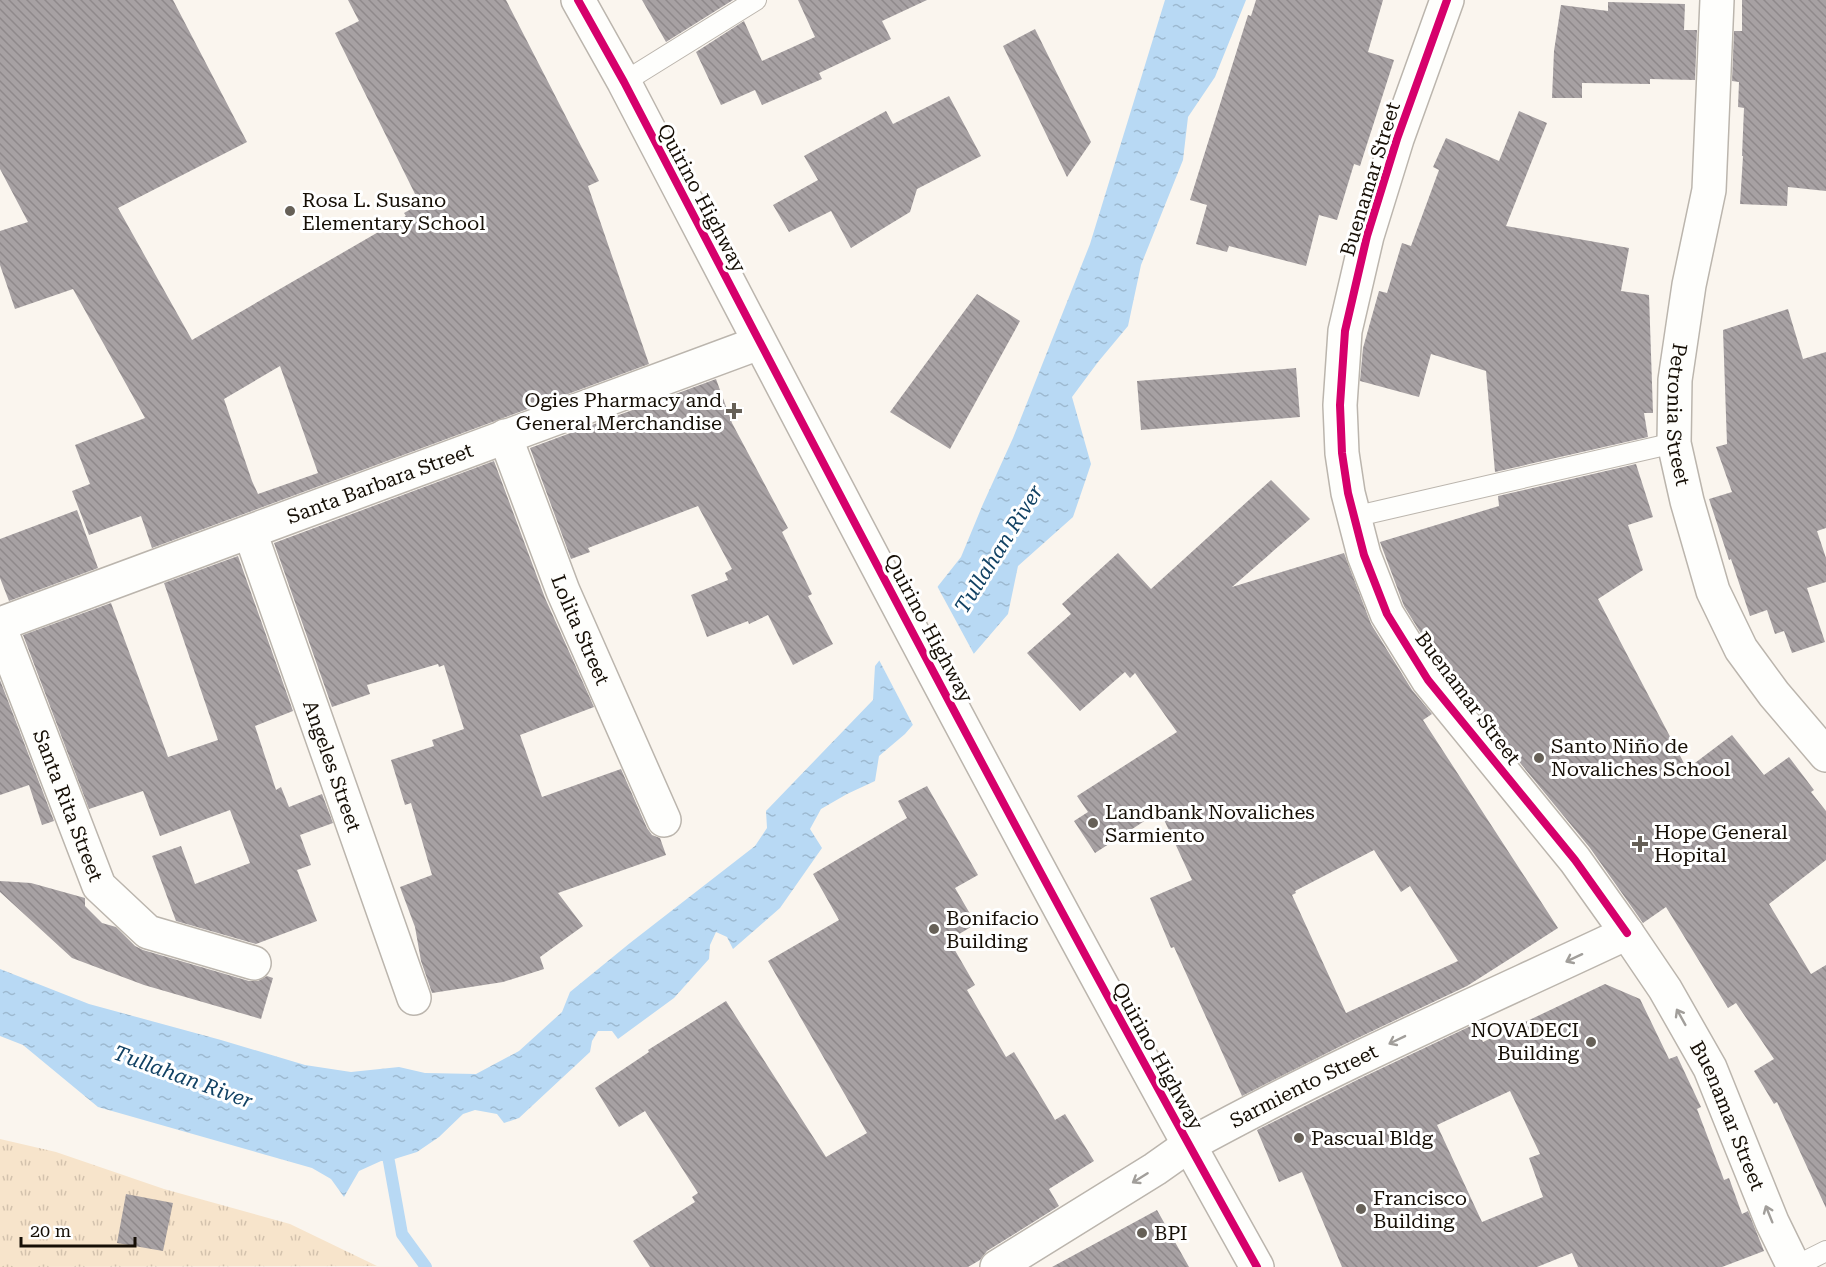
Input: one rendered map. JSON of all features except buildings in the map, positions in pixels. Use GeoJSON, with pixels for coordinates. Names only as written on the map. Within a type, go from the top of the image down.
{"type":"FeatureCollection","features":[{"type":"Feature","properties":{"kind":"street","name":"Quirino Highway"},"geometry":{"type":"LineString","coordinates":[[578,0],[624,82],[759,343],[1100,984],[1257,1267]]}},
{"type":"Feature","properties":{"kind":"street","name":"Buenamar Street"},"geometry":{"type":"LineString","coordinates":[[1447,0],[1397,139],[1367,236],[1345,331],[1340,405],[1342,453],[1353,517],[1364,555],[1387,614],[1428,680],[1575,860],[1665,988],[1710,1068],[1772,1222],[1794,1267]]}},
{"type":"Feature","properties":{"kind":"street","name":"Petronia Street"},"geometry":{"type":"LineString","coordinates":[[1717,0],[1709,190],[1689,285],[1675,380],[1674,443],[1687,501],[1713,591],[1742,649],[1774,694],[1826,755]]}},
{"type":"Feature","properties":{"kind":"street","name":"Santa Barbara Street"},"geometry":{"type":"LineString","coordinates":[[0,626],[759,343]]}},
{"type":"Feature","properties":{"kind":"street","name":"Lolita Street"},"geometry":{"type":"LineString","coordinates":[[505,436],[563,591],[664,820]]}},
{"type":"Feature","properties":{"kind":"street","name":"Angeles Street"},"geometry":{"type":"LineString","coordinates":[[250,532],[414,998]]}},
{"type":"Feature","properties":{"kind":"street","name":"Santa Rita Street"},"geometry":{"type":"LineString","coordinates":[[0,626],[99,886],[148,932],[254,963]]}},
{"type":"Feature","properties":{"kind":"street","name":"Sarmiento Street"},"geometry":{"type":"LineString","coordinates":[[1014,1263],[1189,1145],[1240,1117],[1627,933]]}},
{"type":"Feature","properties":{"kind":"lane"},"geometry":{"type":"LineString","coordinates":[[624,82],[756,0]]}},
{"type":"Feature","properties":{"kind":"lane"},"geometry":{"type":"LineString","coordinates":[[1353,517],[1674,443]]}},
{"type":"Feature","properties":{"kind":"lane"},"geometry":{"type":"LineString","coordinates":[[1794,1267],[1826,1251]]}},
{"type":"Feature","properties":{"kind":"green space"},"geometry":{"type":"Polygon","coordinates":[[[0,1139],[56,1152],[164,1189],[290,1224],[377,1266],[0,1267],[0,1139]]]}},
{"type":"Feature","properties":{"kind":"water","name":"Tullahan River"},"geometry":{"type":"Polygon","coordinates":[[[1165,0],[1246,0],[1215,77],[1188,117],[1183,160],[1141,265],[1128,326],[1072,397],[1091,464],[1073,517],[1018,566],[1008,614],[905,734],[879,756],[875,781],[821,809],[810,829],[822,848],[780,908],[733,949],[727,937],[716,932],[710,945],[709,959],[674,998],[618,1039],[612,1031],[598,1031],[592,1041],[590,1052],[519,1118],[504,1123],[497,1114],[475,1110],[463,1114],[439,1137],[417,1152],[381,1161],[359,1171],[344,1197],[331,1179],[312,1168],[98,1107],[23,1045],[0,1036],[0,969],[89,1004],[305,1065],[351,1072],[399,1067],[425,1073],[476,1074],[519,1051],[562,1012],[570,992],[755,846],[767,828],[766,811],[873,700],[875,666],[961,557],[1013,438],[1090,244],[1165,0]]]}},
{"type":"Feature","properties":{"kind":"pier"},"geometry":{"type":"Polygon","coordinates":[[[936,584],[975,656],[914,727],[878,658],[936,584]]]}},
{"type":"Feature","properties":{"kind":"waterway"},"geometry":{"type":"LineString","coordinates":[[386,1145],[402,1234],[426,1267]]}},
{"type":"Feature","properties":{"kind":"cycle path"},"geometry":{"type":"LineString","coordinates":[[578,0],[624,82],[1015,825],[1257,1267]]}},
{"type":"Feature","properties":{"kind":"cycle path"},"geometry":{"type":"LineString","coordinates":[[1447,0],[1397,139],[1367,236],[1345,331],[1340,405],[1342,453],[1348,493],[1364,555],[1387,614],[1428,680],[1575,860],[1627,933]]}},
{"type":"Feature","properties":{"kind":"place","name":"Rosa L. Susano Elementary School"},"geometry":{"type":"Point","coordinates":[290,211]}},
{"type":"Feature","properties":{"kind":"place","name":"Ogies Pharmacy and General Merchandise"},"geometry":{"type":"Point","coordinates":[734,411]}},
{"type":"Feature","properties":{"kind":"place","name":"Santo Niño de Novaliches School"},"geometry":{"type":"Point","coordinates":[1539,758]}},
{"type":"Feature","properties":{"kind":"place","name":"Landbank Novaliches Sarmiento"},"geometry":{"type":"Point","coordinates":[1093,823]}},
{"type":"Feature","properties":{"kind":"place","name":"Hope General Hopital"},"geometry":{"type":"Point","coordinates":[1640,844]}},
{"type":"Feature","properties":{"kind":"place","name":"Bonifacio Building"},"geometry":{"type":"Point","coordinates":[934,929]}},
{"type":"Feature","properties":{"kind":"place","name":"NOVADECI Building"},"geometry":{"type":"Point","coordinates":[1591,1042]}},
{"type":"Feature","properties":{"kind":"place","name":"Pascual Bldg"},"geometry":{"type":"Point","coordinates":[1299,1138]}},
{"type":"Feature","properties":{"kind":"place","name":"Francisco Building"},"geometry":{"type":"Point","coordinates":[1361,1209]}},
{"type":"Feature","properties":{"kind":"place","name":"BPI"},"geometry":{"type":"Point","coordinates":[1142,1233]}}]}
